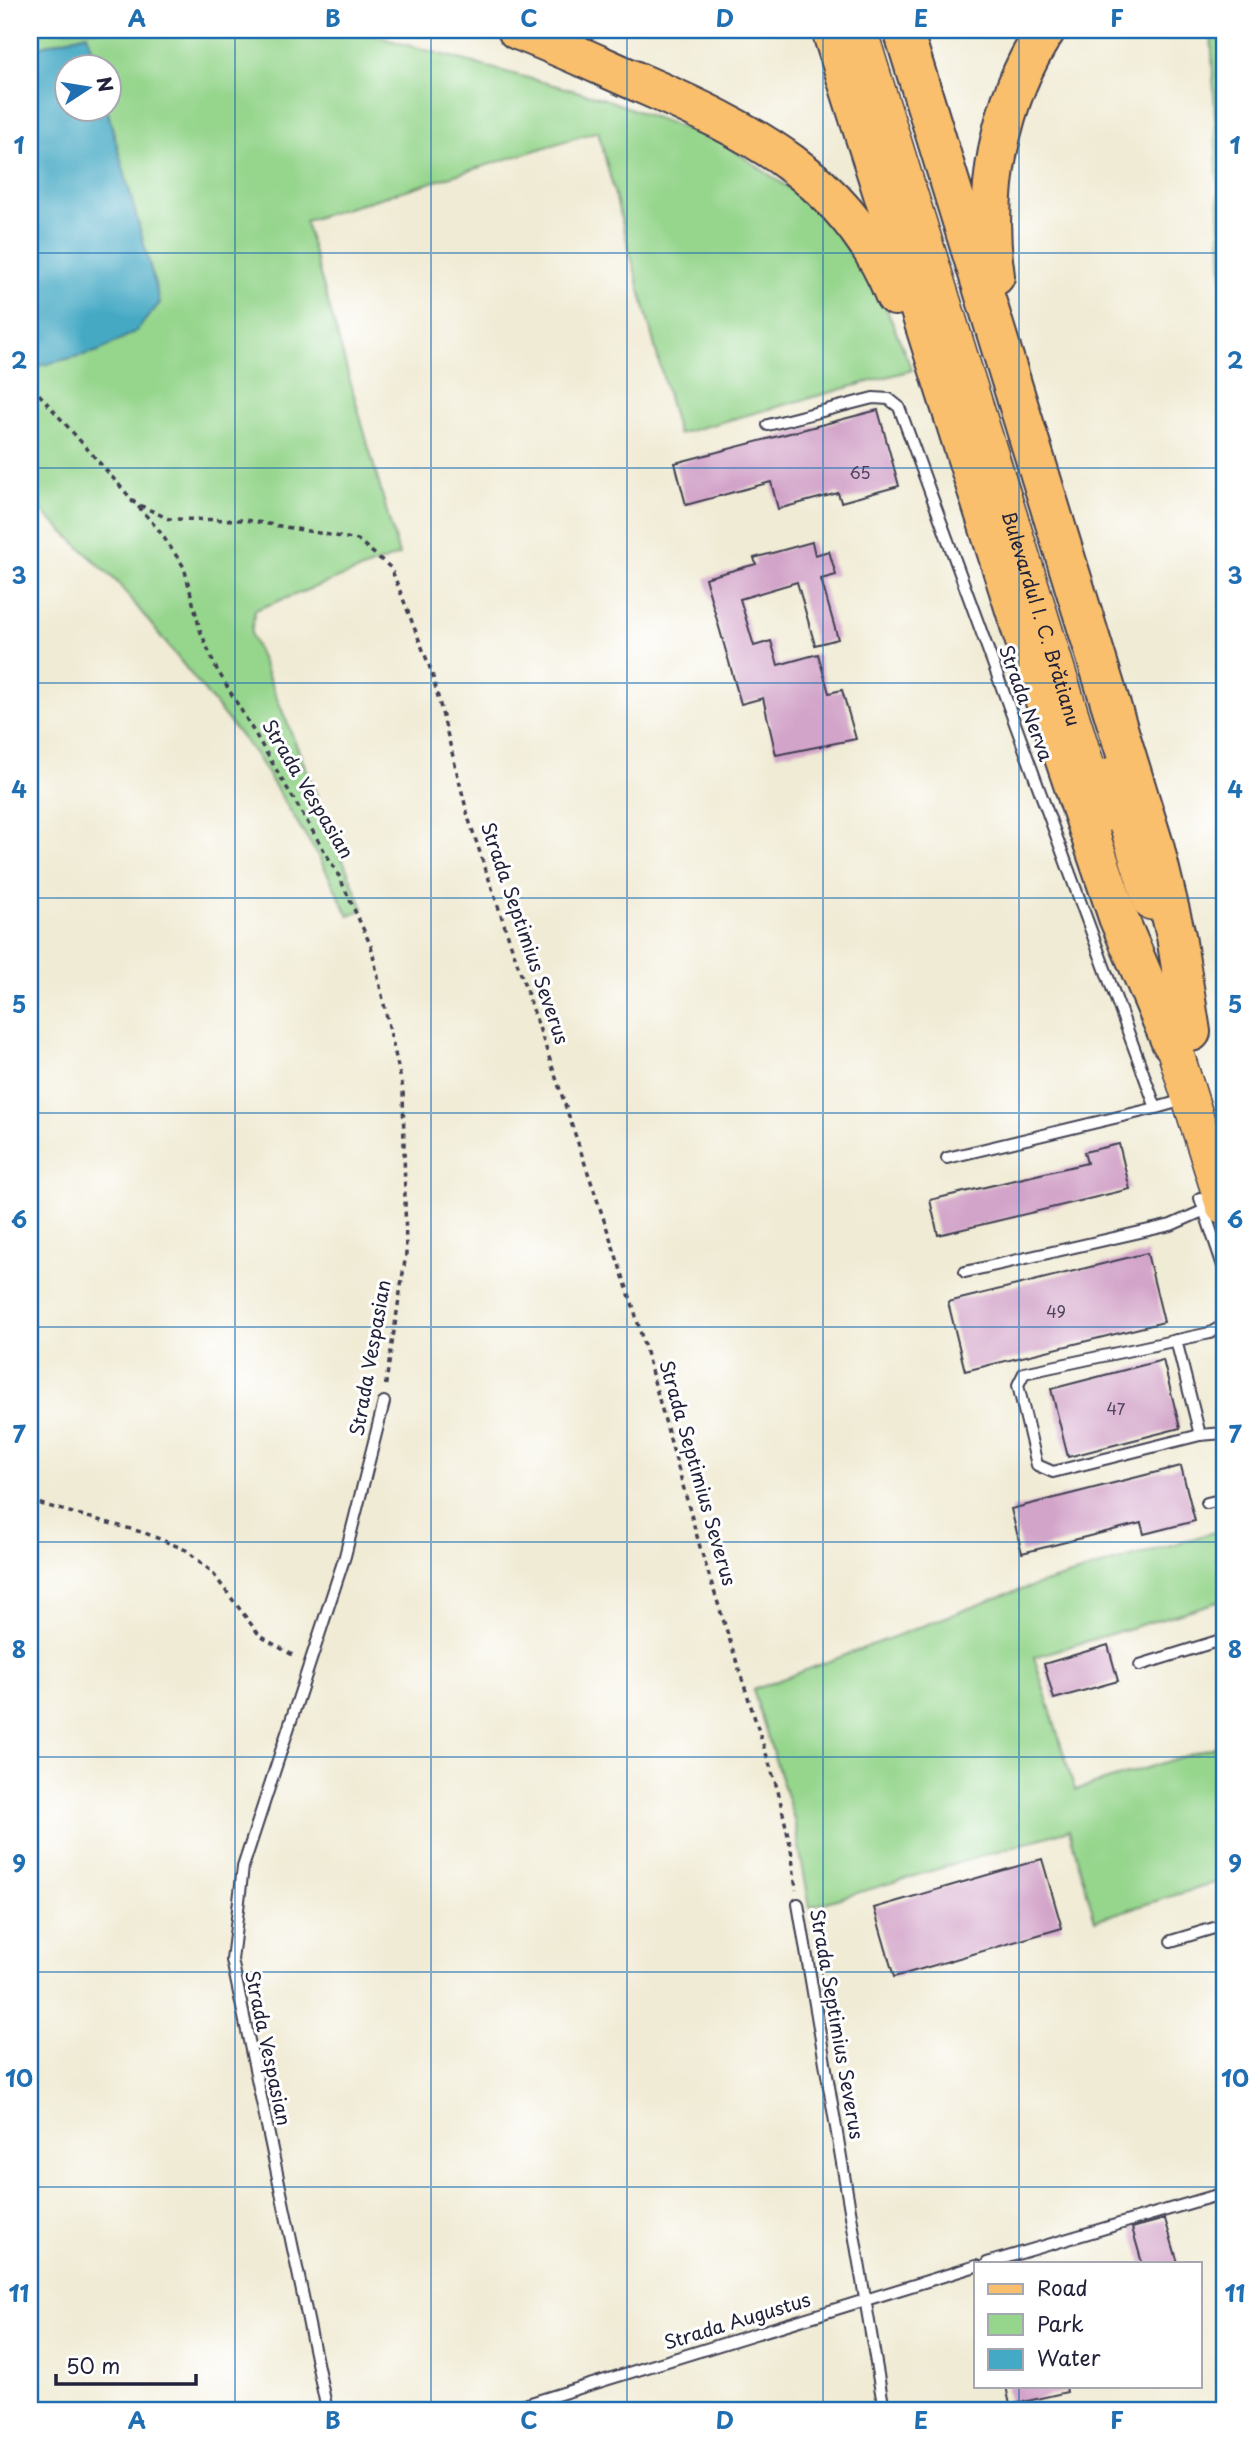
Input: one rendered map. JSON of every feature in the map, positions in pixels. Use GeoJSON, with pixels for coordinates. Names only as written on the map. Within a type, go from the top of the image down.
{"type":"FeatureCollection","features":[{"type":"Feature","properties":{"kind":"highway"},"geometry":{"type":"LineString","coordinates":[[517,30],[654,88],[770,146],[812,178],[854,221],[886,273],[1001,597],[1028,651]]}},
{"type":"Feature","properties":{"kind":"highway"},"geometry":{"type":"LineString","coordinates":[[831,30],[1028,651],[1118,917],[1181,1037]]}},
{"type":"Feature","properties":{"kind":"highway"},"geometry":{"type":"LineString","coordinates":[[903,30],[1023,412],[1154,845],[1176,936],[1181,1037]]}},
{"type":"Feature","properties":{"kind":"highway"},"geometry":{"type":"LineString","coordinates":[[1023,412],[995,272],[991,210],[997,154],[1012,99],[1029,55],[1046,30]]}},
{"type":"Feature","properties":{"kind":"main road","name":"Bulevardul I. C. Brătianu"},"geometry":{"type":"LineString","coordinates":[[859,30],[1181,1037],[1224,1139]]}},
{"type":"Feature","properties":{"kind":"main road","name":"Bulevardul I. C. Brătianu"},"geometry":{"type":"LineString","coordinates":[[881,30],[1181,1037],[1190,1098],[1213,1203]]}},
{"type":"Feature","properties":{"kind":"lane","name":"Strada Nerva"},"geometry":{"type":"LineString","coordinates":[[768,425],[873,398],[889,399],[899,407],[1156,1108]]}},
{"type":"Feature","properties":{"kind":"lane"},"geometry":{"type":"LineString","coordinates":[[947,1158],[1190,1098]]}},
{"type":"Feature","properties":{"kind":"lane"},"geometry":{"type":"LineString","coordinates":[[965,1272],[1171,1225],[1213,1203],[1224,1269]]}},
{"type":"Feature","properties":{"kind":"lane"},"geometry":{"type":"LineString","coordinates":[[1224,1325],[1210,1333],[1024,1373],[1018,1385],[1037,1465],[1053,1472],[1200,1435],[1224,1433]]}},
{"type":"Feature","properties":{"kind":"lane"},"geometry":{"type":"LineString","coordinates":[[1176,1340],[1200,1435]]}},
{"type":"Feature","properties":{"kind":"lane","name":"Strada Vespasian"},"geometry":{"type":"LineString","coordinates":[[327,2410],[232,1960],[243,1867],[345,1556],[384,1402]]}},
{"type":"Feature","properties":{"kind":"lane"},"geometry":{"type":"LineString","coordinates":[[1207,1503],[1224,1499]]}},
{"type":"Feature","properties":{"kind":"lane"},"geometry":{"type":"LineString","coordinates":[[1140,1665],[1224,1639]]}},
{"type":"Feature","properties":{"kind":"lane","name":"Strada Septimius Severus"},"geometry":{"type":"LineString","coordinates":[[798,1904],[884,2410]]}},
{"type":"Feature","properties":{"kind":"lane"},"geometry":{"type":"LineString","coordinates":[[1171,1941],[1224,1925]]}},
{"type":"Feature","properties":{"kind":"lane"},"geometry":{"type":"LineString","coordinates":[[989,2262],[1224,2193]]}},
{"type":"Feature","properties":{"kind":"lane","name":"Strada Augustus"},"geometry":{"type":"LineString","coordinates":[[508,2410],[974,2267]]}},
{"type":"Feature","properties":{"kind":"path","name":"Strada Vespasian"},"geometry":{"type":"LineString","coordinates":[[30,390],[38,393],[131,502],[158,529],[184,568],[200,630],[215,666],[338,874],[371,946],[403,1089],[405,1254],[384,1402]]}},
{"type":"Feature","properties":{"kind":"path","name":"Strada Septimius Severus"},"geometry":{"type":"LineString","coordinates":[[131,502],[169,519],[246,520],[358,540],[391,568],[432,673],[468,820],[634,1309],[700,1547],[778,1791],[791,1849],[798,1904]]}},
{"type":"Feature","properties":{"kind":"path"},"geometry":{"type":"LineString","coordinates":[[30,1501],[145,1533],[186,1550],[211,1571],[260,1636],[309,1665]]}},
{"type":"Feature","properties":{"kind":"green space"},"geometry":{"type":"Polygon","coordinates":[[[30,30],[353,30],[605,99],[723,143],[824,212],[875,281],[912,370],[678,434],[598,131],[305,221],[399,555],[255,610],[251,634],[363,909],[349,916],[320,859],[255,754],[118,583],[30,500],[30,368],[99,351],[160,303],[111,122],[122,122],[122,52],[92,52],[87,34],[30,49],[30,30]]]}},
{"type":"Feature","properties":{"kind":"green space"},"geometry":{"type":"Polygon","coordinates":[[[1211,30],[1224,30],[1224,321],[1211,30]]]}},
{"type":"Feature","properties":{"kind":"green space"},"geometry":{"type":"Polygon","coordinates":[[[1224,1529],[1224,1600],[1034,1657],[1075,1790],[1224,1744],[1224,1880],[1095,1920],[1069,1830],[810,1907],[794,1819],[753,1690],[1004,1595],[1224,1529]]]}},
{"type":"Feature","properties":{"kind":"water"},"geometry":{"type":"Polygon","coordinates":[[[87,34],[92,52],[52,52],[52,122],[111,122],[160,303],[135,332],[99,351],[30,368],[30,49],[87,34]]]}},
{"type":"Feature","properties":{"kind":"building"},"geometry":{"type":"Polygon","coordinates":[[[878,410],[899,486],[841,502],[838,493],[778,509],[771,482],[686,505],[675,463],[878,410]]]}},
{"type":"Feature","properties":{"kind":"building"},"geometry":{"type":"Polygon","coordinates":[[[812,542],[815,555],[829,551],[836,575],[821,579],[838,639],[815,645],[797,582],[740,599],[754,646],[771,641],[778,665],[818,654],[829,693],[842,690],[856,739],[776,755],[763,698],[741,704],[705,578],[756,564],[754,558],[812,542]]]}},
{"type":"Feature","properties":{"kind":"building"},"geometry":{"type":"Polygon","coordinates":[[[1119,1144],[1130,1189],[938,1235],[930,1200],[1087,1163],[1084,1152],[1119,1144]]]}},
{"type":"Feature","properties":{"kind":"building"},"geometry":{"type":"Polygon","coordinates":[[[1147,1253],[1164,1322],[965,1371],[948,1302],[1147,1253]]]}},
{"type":"Feature","properties":{"kind":"building"},"geometry":{"type":"Polygon","coordinates":[[[1163,1360],[1180,1428],[1068,1457],[1051,1389],[1163,1360]]]}},
{"type":"Feature","properties":{"kind":"building"},"geometry":{"type":"Polygon","coordinates":[[[1181,1466],[1195,1521],[1144,1534],[1141,1523],[1022,1553],[1011,1509],[1181,1466]]]}},
{"type":"Feature","properties":{"kind":"building"},"geometry":{"type":"Polygon","coordinates":[[[1108,1645],[1118,1681],[1054,1699],[1044,1664],[1108,1645]]]}},
{"type":"Feature","properties":{"kind":"building"},"geometry":{"type":"Polygon","coordinates":[[[1042,1859],[1062,1928],[894,1977],[874,1908],[1042,1859]]]}},
{"type":"Feature","properties":{"kind":"building"},"geometry":{"type":"Polygon","coordinates":[[[1165,2219],[1178,2262],[1142,2262],[1132,2228],[1165,2219]]]}},
{"type":"Feature","properties":{"kind":"building"},"geometry":{"type":"Polygon","coordinates":[[[1006,2388],[1066,2388],[1067,2392],[1010,2405],[1006,2388]]]}}]}
